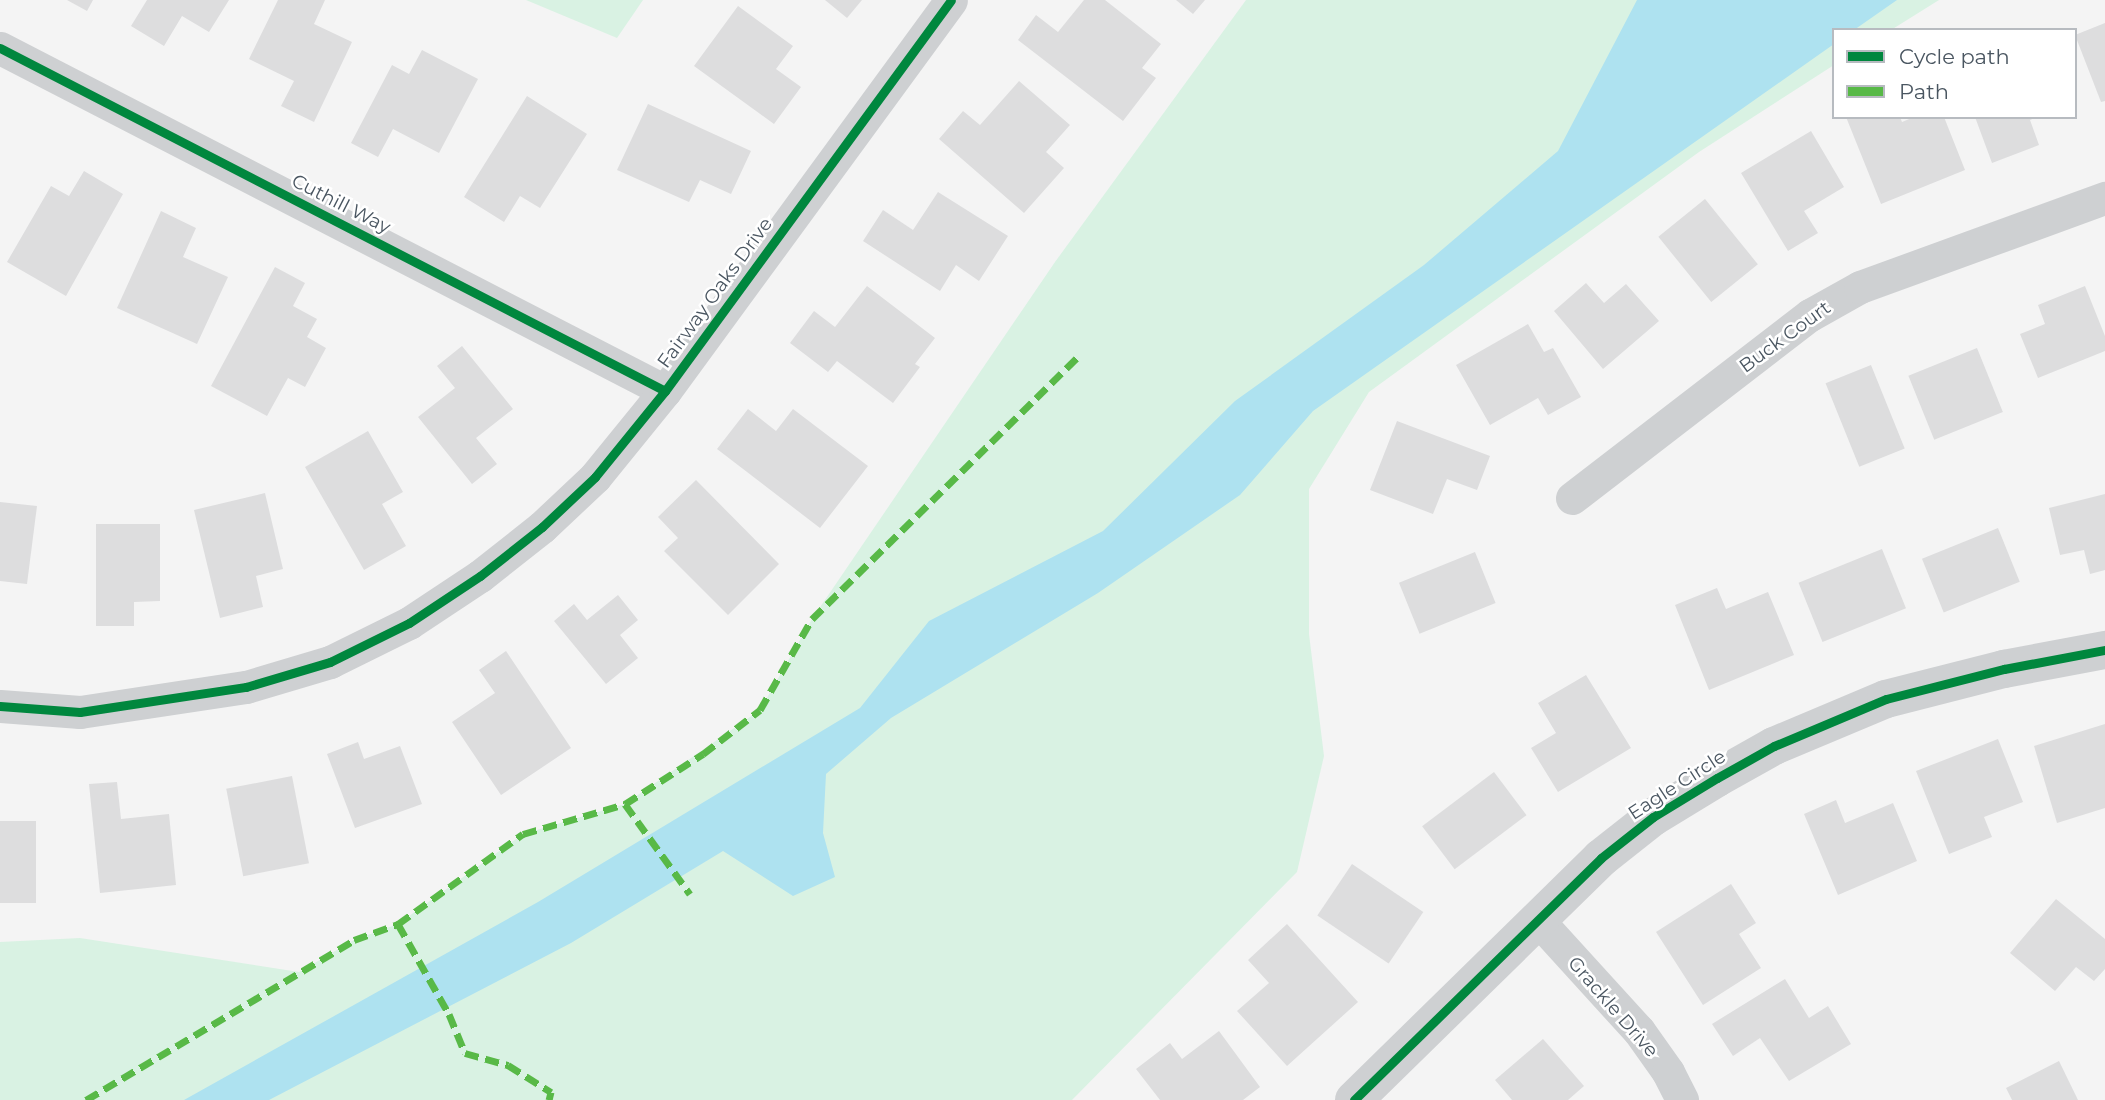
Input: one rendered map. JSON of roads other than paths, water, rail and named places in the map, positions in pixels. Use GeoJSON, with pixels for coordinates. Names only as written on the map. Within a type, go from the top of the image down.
{"type":"FeatureCollection","features":[{"type":"Feature","properties":{"kind":"street","name":"Fairway Oaks Drive"},"geometry":{"type":"LineString","coordinates":[[0,706],[80,712],[156,703],[246,687],[330,662],[409,623],[480,576],[542,527],[595,477],[665,391],[951,0]]}},
{"type":"Feature","properties":{"kind":"street","name":"Cuthill Way"},"geometry":{"type":"LineString","coordinates":[[0,48],[665,391]]}},
{"type":"Feature","properties":{"kind":"street","name":"Buck Court"},"geometry":{"type":"LineString","coordinates":[[1572,498],[1810,315],[1860,287],[2105,198]]}},
{"type":"Feature","properties":{"kind":"street","name":"Eagle Circle"},"geometry":{"type":"LineString","coordinates":[[1354,1100],[1601,858],[1654,817],[1774,746],[1886,699],[2004,669],[2105,650]]}},
{"type":"Feature","properties":{"kind":"street","name":"Grackle Drive"},"geometry":{"type":"LineString","coordinates":[[1537,919],[1639,1031],[1668,1072],[1682,1100]]}},
{"type":"Feature","properties":{"kind":"water"},"geometry":{"type":"Polygon","coordinates":[[[1637,0],[1897,0],[1857,28],[1832,28],[1832,45],[1313,411],[1240,495],[1098,593],[891,718],[826,774],[823,833],[835,877],[793,896],[723,851],[571,943],[269,1100],[184,1100],[538,902],[860,708],[929,621],[1103,531],[1235,401],[1424,265],[1558,151],[1637,0]]]}}]}
